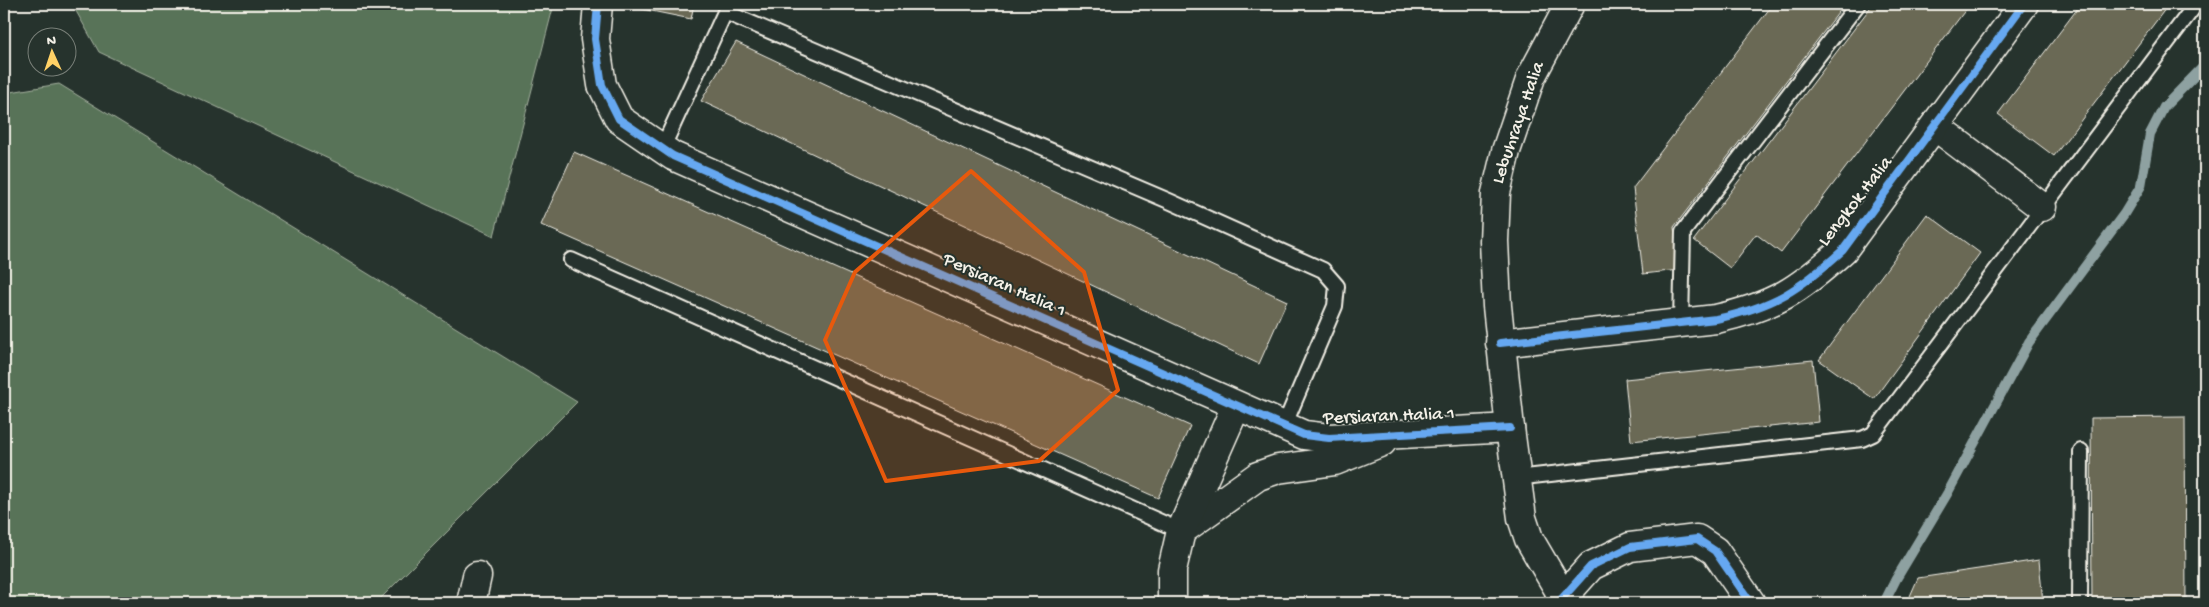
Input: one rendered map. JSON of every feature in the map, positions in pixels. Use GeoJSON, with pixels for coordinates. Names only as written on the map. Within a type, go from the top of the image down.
{"type":"FeatureCollection","features":[{"type":"Feature","properties":{"kind":"street","name":"Persiaran Halia 1"},"geometry":{"type":"LineString","coordinates":[[598,4],[595,39],[602,85],[619,119],[662,149],[691,164],[1304,435],[1329,438],[1510,428]]}},
{"type":"Feature","properties":{"kind":"street","name":"Lebuhraya Halia"},"geometry":{"type":"LineString","coordinates":[[1561,600],[1529,539],[1522,518],[1500,343],[1494,241],[1496,193],[1506,151],[1531,77],[1570,4]]}},
{"type":"Feature","properties":{"kind":"street","name":"Lengkok Halia"},"geometry":{"type":"LineString","coordinates":[[1500,343],[1716,319],[1750,311],[1779,299],[1813,278],[1843,250],[2024,4]]}},
{"type":"Feature","properties":{"kind":"street"},"geometry":{"type":"LineString","coordinates":[[1935,126],[2042,206]]}},
{"type":"Feature","properties":{"kind":"street"},"geometry":{"type":"LineString","coordinates":[[1172,603],[1172,570],[1180,531],[1236,406]]}},
{"type":"Feature","properties":{"kind":"street"},"geometry":{"type":"LineString","coordinates":[[1180,531],[1258,476],[1278,468],[1336,461],[1402,434]]}},
{"type":"Feature","properties":{"kind":"street"},"geometry":{"type":"LineString","coordinates":[[1561,600],[1592,566],[1630,547],[1697,539],[1714,551],[1751,603]]}},
{"type":"Feature","properties":{"kind":"street"},"geometry":{"type":"LineString","coordinates":[[471,603],[477,576]]}},
{"type":"Feature","properties":{"kind":"lane"},"geometry":{"type":"LineString","coordinates":[[1681,323],[1683,232],[1858,4]]}},
{"type":"Feature","properties":{"kind":"lane"},"geometry":{"type":"LineString","coordinates":[[1516,478],[1862,438],[1872,434],[2196,4]]}},
{"type":"Feature","properties":{"kind":"lane"},"geometry":{"type":"LineString","coordinates":[[662,149],[726,8],[1169,201],[1323,270],[1338,286],[1335,306],[1284,426]]}},
{"type":"Feature","properties":{"kind":"lane"},"geometry":{"type":"LineString","coordinates":[[571,260],[1180,531]]}},
{"type":"Feature","properties":{"kind":"lane"},"geometry":{"type":"LineString","coordinates":[[2080,603],[2081,451]]}},
{"type":"Feature","properties":{"kind":"highlighted area"},"geometry":{"type":"Polygon","coordinates":[[[971,171],[1084,272],[1118,390],[1039,461],[886,481],[825,340],[855,272],[971,171]]]}},
{"type":"Feature","properties":{"kind":"green space"},"geometry":{"type":"Polygon","coordinates":[[[72,4],[554,4],[494,236],[99,52],[72,4]]]}},
{"type":"Feature","properties":{"kind":"green space"},"geometry":{"type":"Polygon","coordinates":[[[59,84],[577,402],[376,603],[4,603],[4,93],[59,84]]]}},
{"type":"Feature","properties":{"kind":"building"},"geometry":{"type":"Polygon","coordinates":[[[638,4],[694,4],[691,19],[637,8],[638,4]]]}},
{"type":"Feature","properties":{"kind":"building"},"geometry":{"type":"Polygon","coordinates":[[[1773,4],[1845,4],[1674,227],[1679,270],[1643,274],[1633,188],[1773,4]]]}},
{"type":"Feature","properties":{"kind":"building"},"geometry":{"type":"Polygon","coordinates":[[[1873,4],[1970,4],[1781,253],[1756,234],[1730,268],[1694,240],[1873,4]]]}},
{"type":"Feature","properties":{"kind":"building"},"geometry":{"type":"Polygon","coordinates":[[[2081,4],[2169,4],[2054,156],[1998,114],[2081,4]]]}},
{"type":"Feature","properties":{"kind":"building"},"geometry":{"type":"Polygon","coordinates":[[[736,42],[1287,301],[1259,364],[701,101],[736,42]]]}},
{"type":"Feature","properties":{"kind":"building"},"geometry":{"type":"Polygon","coordinates":[[[574,152],[1190,426],[1158,498],[541,225],[574,152]]]}},
{"type":"Feature","properties":{"kind":"building"},"geometry":{"type":"Polygon","coordinates":[[[1927,214],[1980,253],[1874,399],[1819,360],[1927,214]]]}},
{"type":"Feature","properties":{"kind":"building"},"geometry":{"type":"Polygon","coordinates":[[[1813,360],[1819,422],[1631,441],[1625,379],[1813,360]]]}},
{"type":"Feature","properties":{"kind":"building"},"geometry":{"type":"Polygon","coordinates":[[[2185,417],[2186,603],[2092,603],[2091,418],[2185,417]]]}},
{"type":"Feature","properties":{"kind":"building"},"geometry":{"type":"Polygon","coordinates":[[[2039,560],[2043,603],[1907,603],[1918,578],[2039,560]]]}},
{"type":"Feature","properties":{"kind":"waterway"},"geometry":{"type":"LineString","coordinates":[[1884,603],[1896,579],[1947,494],[2029,342],[2124,214],[2141,186],[2150,134],[2164,107],[2205,65]]}},
{"type":"Feature","properties":{"kind":"cycle path"},"geometry":{"type":"LineString","coordinates":[[598,4],[595,39],[602,85],[619,119],[673,156],[1304,435],[1329,438],[1510,428]]}},
{"type":"Feature","properties":{"kind":"cycle path"},"geometry":{"type":"LineString","coordinates":[[1500,343],[1716,319],[1771,302],[1799,286],[1843,250],[2024,4]]}},
{"type":"Feature","properties":{"kind":"cycle path"},"geometry":{"type":"LineString","coordinates":[[1558,603],[1591,566],[1630,547],[1697,539],[1715,551],[1751,603]]}}]}
